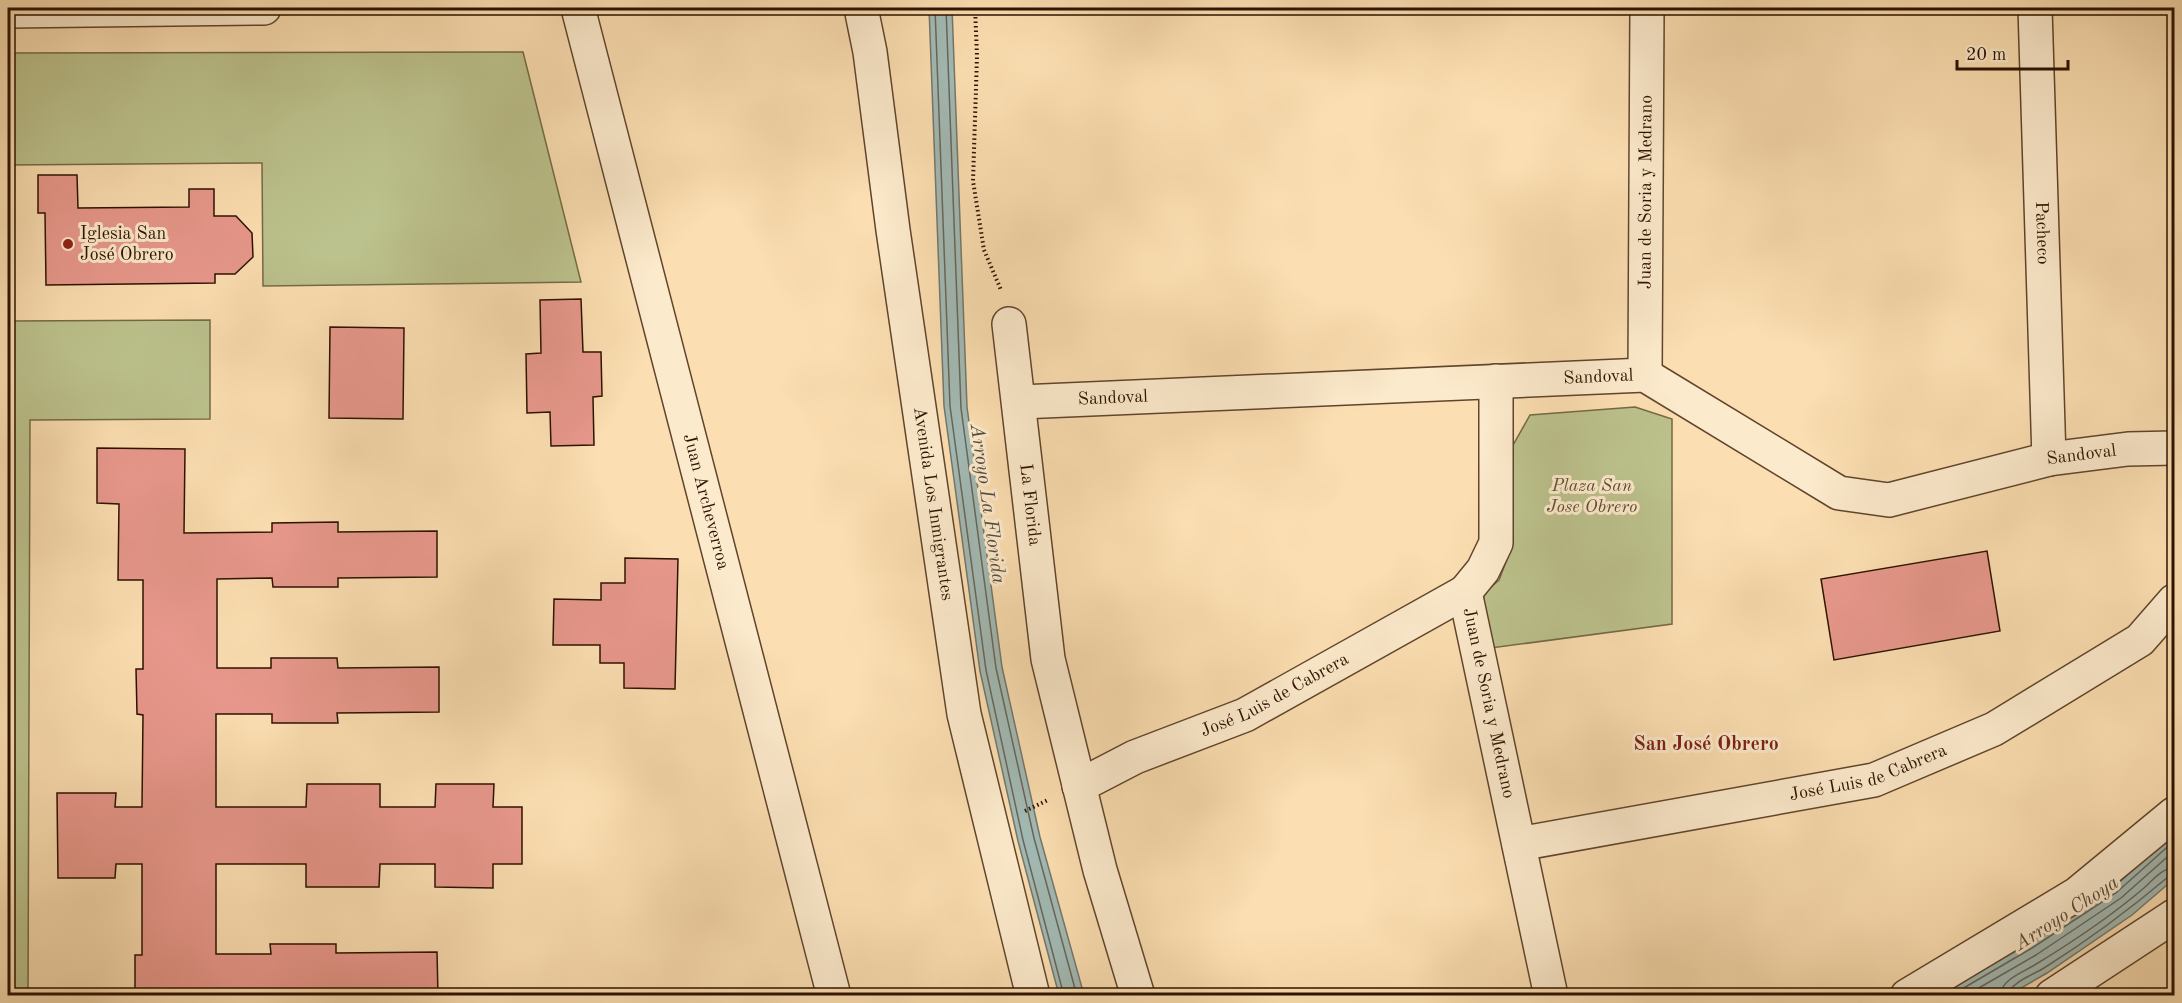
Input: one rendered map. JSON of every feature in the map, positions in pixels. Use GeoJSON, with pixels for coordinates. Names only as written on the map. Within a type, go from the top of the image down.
{"type":"FeatureCollection","features":[{"type":"Feature","properties":{"kind":"street"},"geometry":{"type":"LineString","coordinates":[[8,11],[264,8]]}},
{"type":"Feature","properties":{"kind":"street","name":"Juan Archeverroa"},"geometry":{"type":"LineString","coordinates":[[578,8],[834,996]]}},
{"type":"Feature","properties":{"kind":"street","name":"Avenida Los Inmigrantes"},"geometry":{"type":"LineString","coordinates":[[861,8],[870,52],[893,230],[964,714],[1032,996]]}},
{"type":"Feature","properties":{"kind":"street","name":"Juan de Soria y Medrano"},"geometry":{"type":"LineString","coordinates":[[1646,375],[1647,8]]}},
{"type":"Feature","properties":{"kind":"street","name":"Pacheco"},"geometry":{"type":"LineString","coordinates":[[2035,8],[2049,459]]}},
{"type":"Feature","properties":{"kind":"street","name":"La Florida"},"geometry":{"type":"LineString","coordinates":[[1009,324],[1020,402],[1048,659],[1100,870],[1138,996]]}},
{"type":"Feature","properties":{"kind":"street","name":"Sandoval"},"geometry":{"type":"LineString","coordinates":[[1020,402],[1646,375],[1839,493],[1889,500],[2049,459],[2128,449],[2175,448]]}},
{"type":"Feature","properties":{"kind":"street","name":"Juan de Soria y Medrano"},"geometry":{"type":"LineString","coordinates":[[1496,381],[1496,543],[1483,570],[1465,592],[1551,996]]}},
{"type":"Feature","properties":{"kind":"street","name":"José Luis de Cabrera"},"geometry":{"type":"LineString","coordinates":[[1079,786],[1135,757],[1245,715],[1465,592]]}},
{"type":"Feature","properties":{"kind":"street","name":"José Luis de Cabrera"},"geometry":{"type":"LineString","coordinates":[[1519,844],[1874,780],[1994,729],[2140,640],[2175,601]]}},
{"type":"Feature","properties":{"kind":"street"},"geometry":{"type":"LineString","coordinates":[[1907,996],[2077,894],[2175,814]]}},
{"type":"Feature","properties":{"kind":"street"},"geometry":{"type":"LineString","coordinates":[[2052,996],[2175,916]]}},
{"type":"Feature","properties":{"kind":"path"},"geometry":{"type":"LineString","coordinates":[[975,8],[977,56],[973,181],[984,250],[1004,297],[1009,324]]}},
{"type":"Feature","properties":{"kind":"path"},"geometry":{"type":"LineString","coordinates":[[990,828],[1079,786]]}},
{"type":"Feature","properties":{"kind":"green space"},"geometry":{"type":"Polygon","coordinates":[[[523,52],[581,282],[263,286],[262,163],[8,165],[8,53],[523,52]]]}},
{"type":"Feature","properties":{"kind":"green space"},"geometry":{"type":"Polygon","coordinates":[[[210,320],[210,419],[30,420],[28,995],[8,995],[8,321],[210,320]]]}},
{"type":"Feature","properties":{"kind":"green space","name":"Plaza San Jose Obrero"},"geometry":{"type":"Polygon","coordinates":[[[1635,407],[1672,419],[1672,624],[1491,648],[1483,594],[1499,580],[1512,546],[1512,447],[1530,415],[1635,407]]]}},
{"type":"Feature","properties":{"kind":"water"},"geometry":{"type":"Polygon","coordinates":[[[929,8],[952,8],[967,407],[1002,667],[1040,837],[1084,995],[1059,995],[1018,841],[980,671],[944,406],[929,8]]]}},
{"type":"Feature","properties":{"kind":"water"},"geometry":{"type":"Polygon","coordinates":[[[2174,833],[2174,879],[2132,915],[2047,973],[2009,995],[1938,996],[2029,943],[2114,887],[2174,833]]]}},
{"type":"Feature","properties":{"kind":"building"},"geometry":{"type":"Polygon","coordinates":[[[38,175],[77,175],[78,208],[189,207],[189,189],[214,189],[214,216],[236,216],[252,233],[253,257],[235,274],[215,274],[215,283],[46,285],[45,213],[38,213],[38,175]]]}},
{"type":"Feature","properties":{"kind":"building"},"geometry":{"type":"Polygon","coordinates":[[[581,299],[583,352],[601,352],[602,396],[593,397],[594,445],[551,446],[550,412],[527,413],[526,354],[541,353],[540,300],[581,299]]]}},
{"type":"Feature","properties":{"kind":"building"},"geometry":{"type":"Polygon","coordinates":[[[330,327],[404,328],[403,419],[329,418],[330,327]]]}},
{"type":"Feature","properties":{"kind":"building"},"geometry":{"type":"Polygon","coordinates":[[[97,448],[185,449],[184,533],[272,532],[272,523],[338,522],[338,532],[437,531],[437,577],[338,578],[338,587],[273,587],[272,578],[217,579],[217,668],[271,668],[271,658],[337,658],[338,668],[439,667],[439,712],[337,713],[338,723],[272,723],[272,714],[216,714],[216,807],[306,807],[307,784],[380,784],[380,807],[435,807],[436,784],[494,784],[493,807],[522,807],[522,864],[493,864],[493,888],[435,887],[435,864],[380,864],[379,887],[306,887],[306,864],[216,864],[216,954],[271,954],[270,944],[336,944],[336,953],[437,952],[438,996],[135,996],[135,955],[142,955],[142,864],[116,864],[115,878],[58,878],[57,793],[116,793],[115,807],[142,807],[143,715],[137,714],[136,669],[143,669],[143,580],[118,580],[119,504],[97,503],[97,448]]]}},
{"type":"Feature","properties":{"kind":"building"},"geometry":{"type":"Polygon","coordinates":[[[1987,551],[2000,631],[1834,660],[1821,579],[1987,551]]]}},
{"type":"Feature","properties":{"kind":"building"},"geometry":{"type":"Polygon","coordinates":[[[625,558],[678,559],[675,689],[624,688],[624,663],[600,663],[600,645],[553,645],[554,599],[601,600],[601,583],[625,583],[625,558]]]}},
{"type":"Feature","properties":{"kind":"place","name":"Iglesia San José Obrero"},"geometry":{"type":"Point","coordinates":[68,244]}},
{"type":"Feature","properties":{"kind":"district","name":"San José Obrero"},"geometry":{"type":"Point","coordinates":[1706,745]}},
{"type":"Feature","properties":{"kind":"water label","name":"Arroyo La Florida"},"geometry":{"type":"Point","coordinates":[987,504]}},
{"type":"Feature","properties":{"kind":"water label","name":"Arroyo Choya"},"geometry":{"type":"Point","coordinates":[2067,914]}}]}
